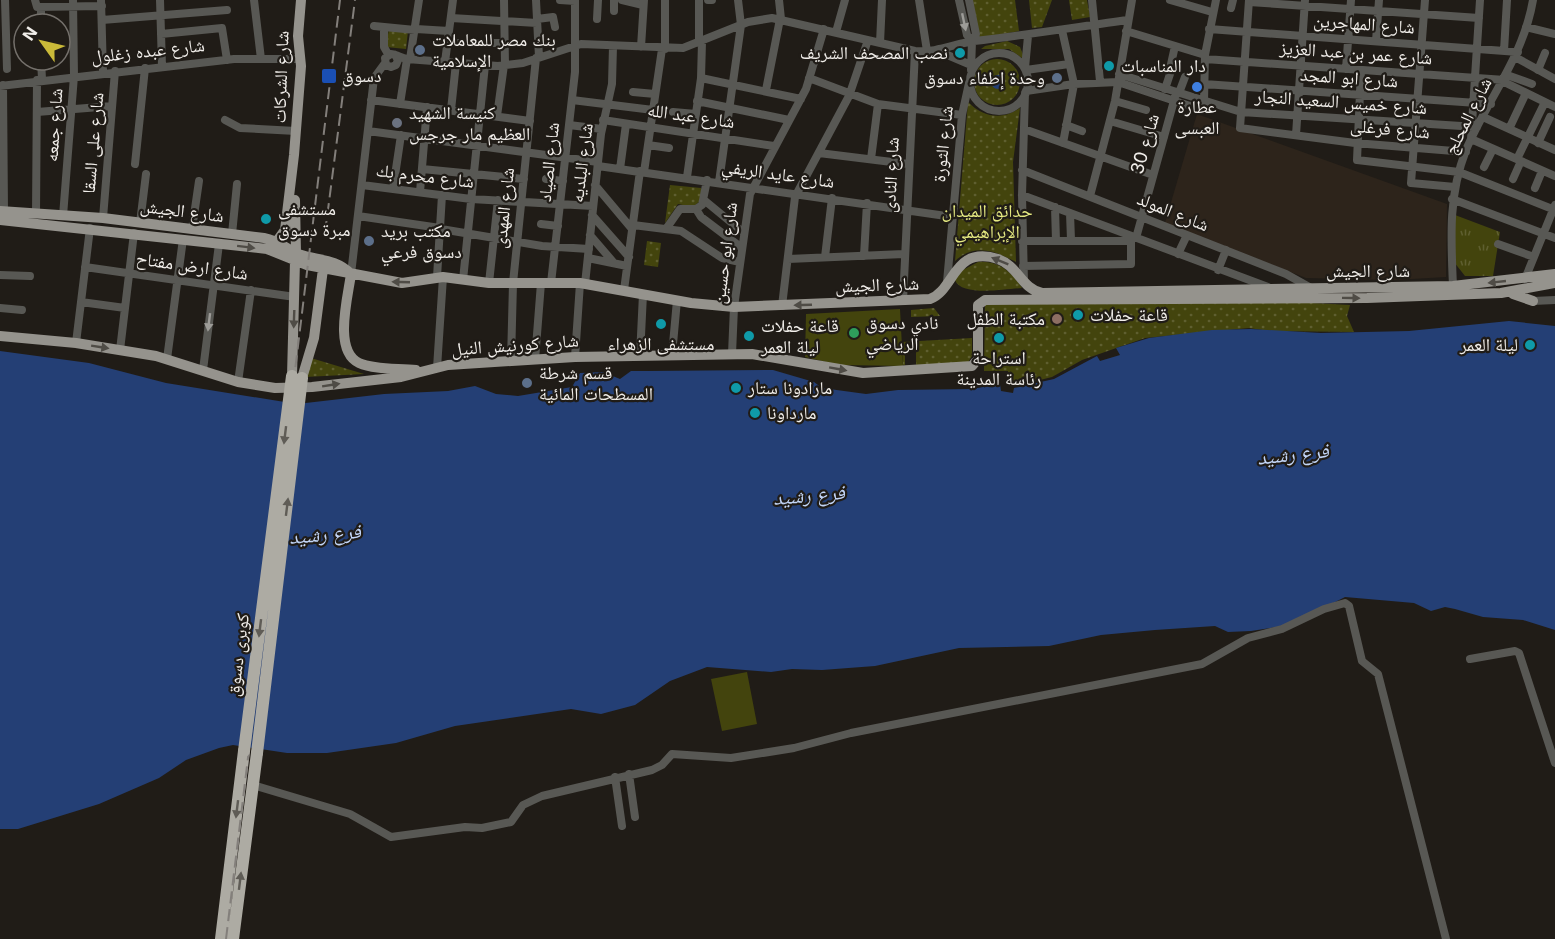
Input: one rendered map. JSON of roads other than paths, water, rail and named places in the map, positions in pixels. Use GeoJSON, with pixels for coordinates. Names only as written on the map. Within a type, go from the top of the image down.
{"type":"FeatureCollection","features":[{"type":"Feature","properties":{"kind":"highway","name":"كوبرى دسوق"},"geometry":{"type":"LineString","coordinates":[[221,939],[250,752],[297,377]]}},
{"type":"Feature","properties":{"kind":"highway","name":"كوبرى دسوق"},"geometry":{"type":"LineString","coordinates":[[235,937],[253,784],[250,752]]}},
{"type":"Feature","properties":{"kind":"main road","name":"شارع الشركات"},"geometry":{"type":"LineString","coordinates":[[278,241],[285,230],[294,155],[301,59],[298,36],[301,0]]}},
{"type":"Feature","properties":{"kind":"main road","name":"شارع الشركات"},"geometry":{"type":"LineString","coordinates":[[294,155],[297,165],[294,222],[297,377]]}},
{"type":"Feature","properties":{"kind":"main road","name":"شارع الجيش"},"geometry":{"type":"LineString","coordinates":[[1,214],[36,214],[90,228],[134,233],[145,227],[192,229],[278,241],[295,257],[338,263],[351,274]]}},
{"type":"Feature","properties":{"kind":"main road","name":"شارع الجيش"},"geometry":{"type":"LineString","coordinates":[[1,214],[103,218],[145,227],[183,239],[271,250],[323,269],[402,283],[440,277],[489,283],[583,284],[734,307],[935,298],[962,265],[982,257],[1004,262],[1034,291],[1042,293],[1453,286],[1555,274]]}},
{"type":"Feature","properties":{"kind":"main road"},"geometry":{"type":"LineString","coordinates":[[297,377],[314,338],[323,269]]}},
{"type":"Feature","properties":{"kind":"main road"},"geometry":{"type":"LineString","coordinates":[[351,274],[344,336],[344,344],[351,357],[365,364],[425,372]]}},
{"type":"Feature","properties":{"kind":"main road","name":"شارع الجيش"},"geometry":{"type":"LineString","coordinates":[[979,303],[985,300],[1367,298],[1509,292],[1555,283]]}},
{"type":"Feature","properties":{"kind":"main road"},"geometry":{"type":"LineString","coordinates":[[1509,292],[1533,301]]}},
{"type":"Feature","properties":{"kind":"main road","name":"شارع كورنيش النيل"},"geometry":{"type":"LineString","coordinates":[[0,336],[76,343],[120,350],[167,359],[238,382],[294,389],[425,372],[437,368],[575,357],[762,355],[863,372],[967,368],[978,359],[979,303]]}},
{"type":"Feature","properties":{"kind":"street"},"geometry":{"type":"LineString","coordinates":[[5,0],[7,69]]}},
{"type":"Feature","properties":{"kind":"street"},"geometry":{"type":"LineString","coordinates":[[160,0],[162,66]]}},
{"type":"Feature","properties":{"kind":"street"},"geometry":{"type":"LineString","coordinates":[[254,0],[261,59]]}},
{"type":"Feature","properties":{"kind":"street"},"geometry":{"type":"LineString","coordinates":[[400,104],[416,29],[419,0]]}},
{"type":"Feature","properties":{"kind":"street"},"geometry":{"type":"LineString","coordinates":[[446,62],[453,0]]}},
{"type":"Feature","properties":{"kind":"street"},"geometry":{"type":"LineString","coordinates":[[497,116],[505,65],[504,0]]}},
{"type":"Feature","properties":{"kind":"street","name":"شارع المهدى"},"geometry":{"type":"LineString","coordinates":[[511,361],[513,283],[538,58],[536,0]]}},
{"type":"Feature","properties":{"kind":"street"},"geometry":{"type":"LineString","coordinates":[[560,0],[575,1]]}},
{"type":"Feature","properties":{"kind":"street"},"geometry":{"type":"LineString","coordinates":[[597,19],[598,0]]}},
{"type":"Feature","properties":{"kind":"street"},"geometry":{"type":"LineString","coordinates":[[614,0],[614,11]]}},
{"type":"Feature","properties":{"kind":"street"},"geometry":{"type":"LineString","coordinates":[[622,0],[644,2],[641,47]]}},
{"type":"Feature","properties":{"kind":"street"},"geometry":{"type":"LineString","coordinates":[[624,290],[664,49],[666,0]]}},
{"type":"Feature","properties":{"kind":"street"},"geometry":{"type":"LineString","coordinates":[[687,177],[701,78],[699,0]]}},
{"type":"Feature","properties":{"kind":"street"},"geometry":{"type":"LineString","coordinates":[[719,182],[741,25],[738,0]]}},
{"type":"Feature","properties":{"kind":"street"},"geometry":{"type":"LineString","coordinates":[[766,90],[780,19],[779,0]]}},
{"type":"Feature","properties":{"kind":"street"},"geometry":{"type":"LineString","coordinates":[[836,32],[845,0]]}},
{"type":"Feature","properties":{"kind":"street"},"geometry":{"type":"LineString","coordinates":[[880,43],[882,0]]}},
{"type":"Feature","properties":{"kind":"street"},"geometry":{"type":"LineString","coordinates":[[920,0],[927,51]]}},
{"type":"Feature","properties":{"kind":"street","name":"شارع الثورة"},"geometry":{"type":"LineString","coordinates":[[959,0],[967,35],[972,41]]}},
{"type":"Feature","properties":{"kind":"street","name":"شارع الثورة"},"geometry":{"type":"LineString","coordinates":[[947,282],[962,115],[970,74],[972,41],[976,34],[969,0]]}},
{"type":"Feature","properties":{"kind":"street"},"geometry":{"type":"LineString","coordinates":[[1092,0],[1100,81]]}},
{"type":"Feature","properties":{"kind":"street"},"geometry":{"type":"LineString","coordinates":[[1090,196],[1115,101],[1131,0]]}},
{"type":"Feature","properties":{"kind":"street"},"geometry":{"type":"LineString","coordinates":[[1170,0],[1212,12]]}},
{"type":"Feature","properties":{"kind":"street"},"geometry":{"type":"LineString","coordinates":[[1204,102],[1205,57],[1216,0]]}},
{"type":"Feature","properties":{"kind":"street"},"geometry":{"type":"LineString","coordinates":[[1376,41],[1380,0]]}},
{"type":"Feature","properties":{"kind":"street"},"geometry":{"type":"LineString","coordinates":[[1425,0],[1412,184],[1455,188]]}},
{"type":"Feature","properties":{"kind":"street"},"geometry":{"type":"LineString","coordinates":[[1475,127],[1473,103],[1480,0]]}},
{"type":"Feature","properties":{"kind":"street"},"geometry":{"type":"LineString","coordinates":[[1504,51],[1507,0]]}},
{"type":"Feature","properties":{"kind":"street","name":"شارع المحلج"},"geometry":{"type":"LineString","coordinates":[[1453,286],[1450,217],[1459,172],[1475,127],[1491,104],[1516,54],[1533,0]]}},
{"type":"Feature","properties":{"kind":"street","name":"شارع الصياد"},"geometry":{"type":"LineString","coordinates":[[535,360],[546,283],[556,246],[566,158],[576,45],[575,1]]}},
{"type":"Feature","properties":{"kind":"street"},"geometry":{"type":"LineString","coordinates":[[1240,112],[1249,1],[1351,5],[1379,11],[1479,18]]}},
{"type":"Feature","properties":{"kind":"street","name":"شارع جمعه"},"geometry":{"type":"LineString","coordinates":[[58,218],[72,109],[73,3]]}},
{"type":"Feature","properties":{"kind":"street"},"geometry":{"type":"LineString","coordinates":[[38,4],[101,3],[103,73]]}},
{"type":"Feature","properties":{"kind":"street"},"geometry":{"type":"LineString","coordinates":[[1296,135],[1305,3]]}},
{"type":"Feature","properties":{"kind":"street"},"geometry":{"type":"LineString","coordinates":[[1346,69],[1351,5]]}},
{"type":"Feature","properties":{"kind":"street"},"geometry":{"type":"LineString","coordinates":[[102,20],[227,10]]}},
{"type":"Feature","properties":{"kind":"street"},"geometry":{"type":"LineString","coordinates":[[451,18],[537,21],[553,17],[555,27]]}},
{"type":"Feature","properties":{"kind":"street"},"geometry":{"type":"LineString","coordinates":[[392,54],[408,59],[505,65],[538,58],[576,45],[664,49],[701,43],[741,25],[764,18],[780,19],[915,51],[938,51],[972,41],[1028,36],[1128,20]]}},
{"type":"Feature","properties":{"kind":"street"},"geometry":{"type":"LineString","coordinates":[[374,26],[449,31]]}},
{"type":"Feature","properties":{"kind":"street"},"geometry":{"type":"LineString","coordinates":[[351,274],[375,74],[385,63],[389,67],[394,67],[398,62],[384,47],[384,27]]}},
{"type":"Feature","properties":{"kind":"street"},"geometry":{"type":"LineString","coordinates":[[1526,27],[1555,34]]}},
{"type":"Feature","properties":{"kind":"street"},"geometry":{"type":"LineString","coordinates":[[161,34],[222,28],[227,60]]}},
{"type":"Feature","properties":{"kind":"street","name":"شارع ابو حسين"},"geometry":{"type":"LineString","coordinates":[[732,354],[734,307],[752,186],[801,99],[824,29]]}},
{"type":"Feature","properties":{"kind":"street","name":"شارع المهاجرين"},"geometry":{"type":"LineString","coordinates":[[1209,29],[1477,48],[1516,54]]}},
{"type":"Feature","properties":{"kind":"street"},"geometry":{"type":"LineString","coordinates":[[1062,30],[1074,84],[1063,143]]}},
{"type":"Feature","properties":{"kind":"street","name":"شارع عمر بن عبد العزيز"},"geometry":{"type":"LineString","coordinates":[[1126,31],[1205,57],[1244,62],[1505,79]]}},
{"type":"Feature","properties":{"kind":"street"},"geometry":{"type":"LineString","coordinates":[[1024,282],[1022,170],[1028,36]]}},
{"type":"Feature","properties":{"kind":"street"},"geometry":{"type":"LineString","coordinates":[[782,306],[797,193],[851,93],[868,40]]}},
{"type":"Feature","properties":{"kind":"street"},"geometry":{"type":"LineString","coordinates":[[448,43],[505,43]]}},
{"type":"Feature","properties":{"kind":"street","name":"شارع البلديه"},"geometry":{"type":"LineString","coordinates":[[575,357],[614,46]]}},
{"type":"Feature","properties":{"kind":"street"},"geometry":{"type":"LineString","coordinates":[[1165,89],[1175,46]]}},
{"type":"Feature","properties":{"kind":"street","name":"شارع النادى"},"geometry":{"type":"LineString","coordinates":[[903,301],[905,209],[915,51]]}},
{"type":"Feature","properties":{"kind":"street"},"geometry":{"type":"LineString","coordinates":[[938,51],[970,74],[977,101],[993,110],[1012,107],[1026,92]]}},
{"type":"Feature","properties":{"kind":"street"},"geometry":{"type":"LineString","coordinates":[[970,74],[979,60],[993,53],[1010,54],[1025,70]]}},
{"type":"Feature","properties":{"kind":"street"},"geometry":{"type":"LineString","coordinates":[[1538,70],[1545,53]]}},
{"type":"Feature","properties":{"kind":"street"},"geometry":{"type":"LineString","coordinates":[[1516,54],[1538,70],[1554,76]]}},
{"type":"Feature","properties":{"kind":"street","name":"شارع عبده زغلول"},"geometry":{"type":"LineString","coordinates":[[1,85],[227,60],[301,59]]}},
{"type":"Feature","properties":{"kind":"street"},"geometry":{"type":"LineString","coordinates":[[451,110],[456,63]]}},
{"type":"Feature","properties":{"kind":"street"},"geometry":{"type":"LineString","coordinates":[[1025,70],[1069,64]]}},
{"type":"Feature","properties":{"kind":"street"},"geometry":{"type":"LineString","coordinates":[[464,280],[485,65]]}},
{"type":"Feature","properties":{"kind":"street"},"geometry":{"type":"LineString","coordinates":[[135,164],[145,68]]}},
{"type":"Feature","properties":{"kind":"street"},"geometry":{"type":"LineString","coordinates":[[1361,70],[1355,143],[1355,158],[1358,161],[1459,172],[1554,208],[1525,279]]}},
{"type":"Feature","properties":{"kind":"street","name":"شارع على السقا"},"geometry":{"type":"LineString","coordinates":[[103,218],[116,71]]}},
{"type":"Feature","properties":{"kind":"street"},"geometry":{"type":"LineString","coordinates":[[36,214],[40,72]]}},
{"type":"Feature","properties":{"kind":"street","name":"شارع 30"},"geometry":{"type":"LineString","coordinates":[[1023,266],[1131,264],[1133,239],[1142,217],[1164,137],[1185,77]]}},
{"type":"Feature","properties":{"kind":"street"},"geometry":{"type":"LineString","coordinates":[[701,78],[801,99]]}},
{"type":"Feature","properties":{"kind":"street"},"geometry":{"type":"LineString","coordinates":[[809,78],[878,104],[962,115]]}},
{"type":"Feature","properties":{"kind":"street","name":"شارع خميس السعيد النجار"},"geometry":{"type":"LineString","coordinates":[[1119,78],[1177,96]]}},
{"type":"Feature","properties":{"kind":"street","name":"شارع خميس السعيد النجار"},"geometry":{"type":"LineString","coordinates":[[1026,92],[1119,78],[1165,89],[1190,106],[1204,102],[1240,112],[1475,127]]}},
{"type":"Feature","properties":{"kind":"street"},"geometry":{"type":"LineString","coordinates":[[1505,79],[1532,84]]}},
{"type":"Feature","properties":{"kind":"street"},"geometry":{"type":"LineString","coordinates":[[1505,79],[1526,93],[1555,107]]}},
{"type":"Feature","properties":{"kind":"street","name":"شارع ابو المجد"},"geometry":{"type":"LineString","coordinates":[[1204,84],[1491,104]]}},
{"type":"Feature","properties":{"kind":"street"},"geometry":{"type":"LineString","coordinates":[[1,85],[1,214]]}},
{"type":"Feature","properties":{"kind":"street"},"geometry":{"type":"LineString","coordinates":[[633,92],[655,94]]}},
{"type":"Feature","properties":{"kind":"street"},"geometry":{"type":"LineString","coordinates":[[1509,129],[1526,93]]}},
{"type":"Feature","properties":{"kind":"street"},"geometry":{"type":"LineString","coordinates":[[371,100],[530,121]]}},
{"type":"Feature","properties":{"kind":"street"},"geometry":{"type":"LineString","coordinates":[[572,100],[653,110]]}},
{"type":"Feature","properties":{"kind":"street"},"geometry":{"type":"LineString","coordinates":[[697,101],[789,120]]}},
{"type":"Feature","properties":{"kind":"street"},"geometry":{"type":"LineString","coordinates":[[1115,101],[1146,110]]}},
{"type":"Feature","properties":{"kind":"street"},"geometry":{"type":"LineString","coordinates":[[1513,179],[1527,138],[1545,102]]}},
{"type":"Feature","properties":{"kind":"street"},"geometry":{"type":"LineString","coordinates":[[871,159],[878,104]]}},
{"type":"Feature","properties":{"kind":"street"},"geometry":{"type":"LineString","coordinates":[[37,112],[112,106]]}},
{"type":"Feature","properties":{"kind":"street"},"geometry":{"type":"LineString","coordinates":[[420,192],[427,107]]}},
{"type":"Feature","properties":{"kind":"street"},"geometry":{"type":"LineString","coordinates":[[673,112],[696,114]]}},
{"type":"Feature","properties":{"kind":"street","name":"شارع فرغلى"},"geometry":{"type":"LineString","coordinates":[[1240,112],[1240,127],[1355,143],[1466,152]]}},
{"type":"Feature","properties":{"kind":"street"},"geometry":{"type":"LineString","coordinates":[[1483,117],[1555,150]]}},
{"type":"Feature","properties":{"kind":"street"},"geometry":{"type":"LineString","coordinates":[[1538,143],[1550,117]]}},
{"type":"Feature","properties":{"kind":"street"},"geometry":{"type":"LineString","coordinates":[[225,120],[240,128],[296,131]]}},
{"type":"Feature","properties":{"kind":"street"},"geometry":{"type":"LineString","coordinates":[[1110,121],[1164,137]]}},
{"type":"Feature","properties":{"kind":"street"},"geometry":{"type":"LineString","coordinates":[[620,169],[626,123]]}},
{"type":"Feature","properties":{"kind":"street","name":"شارع عبد الله"},"geometry":{"type":"LineString","coordinates":[[569,125],[626,123],[774,146]]}},
{"type":"Feature","properties":{"kind":"street"},"geometry":{"type":"LineString","coordinates":[[1066,125],[1082,130]]}},
{"type":"Feature","properties":{"kind":"street"},"geometry":{"type":"LineString","coordinates":[[1024,129],[1153,176]]}},
{"type":"Feature","properties":{"kind":"street","name":"شارع عايد الريفي"},"geometry":{"type":"LineString","coordinates":[[368,130],[476,144],[620,169],[953,216]]}},
{"type":"Feature","properties":{"kind":"street"},"geometry":{"type":"LineString","coordinates":[[393,189],[401,135]]}},
{"type":"Feature","properties":{"kind":"street"},"geometry":{"type":"LineString","coordinates":[[1471,139],[1555,176]]}},
{"type":"Feature","properties":{"kind":"street"},"geometry":{"type":"LineString","coordinates":[[648,146],[669,148]]}},
{"type":"Feature","properties":{"kind":"street"},"geometry":{"type":"LineString","coordinates":[[1485,167],[1493,149]]}},
{"type":"Feature","properties":{"kind":"street"},"geometry":{"type":"LineString","coordinates":[[819,153],[908,164]]}},
{"type":"Feature","properties":{"kind":"street"},"geometry":{"type":"LineString","coordinates":[[422,169],[524,179]]}},
{"type":"Feature","properties":{"kind":"street","name":"شارع المولد"},"geometry":{"type":"LineString","coordinates":[[1022,170],[1286,274],[1311,288]]}},
{"type":"Feature","properties":{"kind":"street"},"geometry":{"type":"LineString","coordinates":[[1535,188],[1542,171]]}},
{"type":"Feature","properties":{"kind":"street"},"geometry":{"type":"LineString","coordinates":[[145,227],[146,174]]}},
{"type":"Feature","properties":{"kind":"street"},"geometry":{"type":"LineString","coordinates":[[546,179],[563,181]]}},
{"type":"Feature","properties":{"kind":"street"},"geometry":{"type":"LineString","coordinates":[[666,229],[680,209],[696,209],[704,200],[707,180]]}},
{"type":"Feature","properties":{"kind":"street"},"geometry":{"type":"LineString","coordinates":[[192,229],[199,182]]}},
{"type":"Feature","properties":{"kind":"street"},"geometry":{"type":"LineString","coordinates":[[232,234],[237,184]]}},
{"type":"Feature","properties":{"kind":"street","name":"شارع محرم بك"},"geometry":{"type":"LineString","coordinates":[[362,185],[471,199],[560,204],[593,211]]}},
{"type":"Feature","properties":{"kind":"street"},"geometry":{"type":"LineString","coordinates":[[595,186],[633,227],[686,233],[722,258],[740,262]]}},
{"type":"Feature","properties":{"kind":"street"},"geometry":{"type":"LineString","coordinates":[[437,368],[442,195]]}},
{"type":"Feature","properties":{"kind":"street"},"geometry":{"type":"LineString","coordinates":[[1022,195],[1133,239],[1270,288]]}},
{"type":"Feature","properties":{"kind":"street"},"geometry":{"type":"LineString","coordinates":[[825,257],[832,198]]}},
{"type":"Feature","properties":{"kind":"street"},"geometry":{"type":"LineString","coordinates":[[1452,199],[1555,238]]}},
{"type":"Feature","properties":{"kind":"street"},"geometry":{"type":"LineString","coordinates":[[489,283],[498,200]]}},
{"type":"Feature","properties":{"kind":"street"},"geometry":{"type":"LineString","coordinates":[[704,200],[744,232]]}},
{"type":"Feature","properties":{"kind":"street"},"geometry":{"type":"LineString","coordinates":[[864,256],[867,203]]}},
{"type":"Feature","properties":{"kind":"street"},"geometry":{"type":"LineString","coordinates":[[1055,207],[1056,241]]}},
{"type":"Feature","properties":{"kind":"street"},"geometry":{"type":"LineString","coordinates":[[696,209],[701,217],[742,249]]}},
{"type":"Feature","properties":{"kind":"street"},"geometry":{"type":"LineString","coordinates":[[593,211],[628,261]]}},
{"type":"Feature","properties":{"kind":"street"},"geometry":{"type":"LineString","coordinates":[[1070,213],[1071,240]]}},
{"type":"Feature","properties":{"kind":"street"},"geometry":{"type":"LineString","coordinates":[[358,216],[556,246],[588,253],[614,263],[628,261]]}},
{"type":"Feature","properties":{"kind":"street"},"geometry":{"type":"LineString","coordinates":[[541,224],[558,226]]}},
{"type":"Feature","properties":{"kind":"street"},"geometry":{"type":"LineString","coordinates":[[76,343],[90,228]]}},
{"type":"Feature","properties":{"kind":"street"},"geometry":{"type":"LineString","coordinates":[[120,350],[134,233]]}},
{"type":"Feature","properties":{"kind":"street"},"geometry":{"type":"LineString","coordinates":[[590,235],[614,263]]}},
{"type":"Feature","properties":{"kind":"street"},"geometry":{"type":"LineString","coordinates":[[1178,254],[1187,235]]}},
{"type":"Feature","properties":{"kind":"street"},"geometry":{"type":"LineString","coordinates":[[167,359],[183,239]]}},
{"type":"Feature","properties":{"kind":"street"},"geometry":{"type":"LineString","coordinates":[[1022,242],[1133,239]]}},
{"type":"Feature","properties":{"kind":"street"},"geometry":{"type":"LineString","coordinates":[[203,370],[219,244]]}},
{"type":"Feature","properties":{"kind":"street"},"geometry":{"type":"LineString","coordinates":[[1498,244],[1534,257]]}},
{"type":"Feature","properties":{"kind":"street"},"geometry":{"type":"LineString","coordinates":[[1218,270],[1226,250]]}},
{"type":"Feature","properties":{"kind":"street"},"geometry":{"type":"LineString","coordinates":[[788,259],[904,254]]}},
{"type":"Feature","properties":{"kind":"street","name":"شارع ارض مفتاح"},"geometry":{"type":"LineString","coordinates":[[85,267],[295,297]]}},
{"type":"Feature","properties":{"kind":"street"},"geometry":{"type":"LineString","coordinates":[[0,275],[30,276]]}},
{"type":"Feature","properties":{"kind":"street"},"geometry":{"type":"LineString","coordinates":[[238,382],[251,290]]}},
{"type":"Feature","properties":{"kind":"street"},"geometry":{"type":"LineString","coordinates":[[640,356],[643,294]]}},
{"type":"Feature","properties":{"kind":"street"},"geometry":{"type":"LineString","coordinates":[[672,355],[677,300]]}},
{"type":"Feature","properties":{"kind":"street"},"geometry":{"type":"LineString","coordinates":[[1533,301],[1555,300]]}},
{"type":"Feature","properties":{"kind":"street"},"geometry":{"type":"LineString","coordinates":[[81,302],[125,308]]}},
{"type":"Feature","properties":{"kind":"street"},"geometry":{"type":"LineString","coordinates":[[0,308],[22,310]]}},
{"type":"Feature","properties":{"kind":"street"},"geometry":{"type":"LineString","coordinates":[[253,784],[356,816],[393,837],[465,827],[482,828],[509,823],[523,806],[534,799],[659,767],[672,754],[731,758],[794,748],[851,734],[1202,664],[1248,638],[1282,629],[1324,609],[1346,603],[1349,606],[1362,661],[1378,674],[1446,939]]}},
{"type":"Feature","properties":{"kind":"street"},"geometry":{"type":"LineString","coordinates":[[1470,659],[1515,651],[1519,653],[1555,763]]}},
{"type":"Feature","properties":{"kind":"street"},"geometry":{"type":"LineString","coordinates":[[629,774],[635,818]]}},
{"type":"Feature","properties":{"kind":"street"},"geometry":{"type":"LineString","coordinates":[[615,777],[622,826]]}},
{"type":"Feature","properties":{"kind":"water"},"geometry":{"type":"Polygon","coordinates":[[[998,75],[1003,77],[1005,82],[1003,87],[998,89],[993,87],[991,82],[993,77],[998,75]]]}},
{"type":"Feature","properties":{"kind":"water","name":"فرع رشيد"},"geometry":{"type":"Polygon","coordinates":[[[1509,321],[1555,326],[1555,630],[1523,620],[1483,617],[1445,607],[1431,611],[1414,603],[1345,597],[1290,625],[1251,631],[1228,632],[1215,626],[1155,630],[1101,635],[1049,646],[959,648],[875,666],[822,670],[792,669],[771,672],[707,667],[670,681],[635,705],[601,714],[571,709],[455,726],[396,743],[327,753],[287,753],[233,745],[219,748],[186,760],[159,778],[99,804],[18,829],[0,829],[0,351],[89,363],[166,383],[297,404],[384,394],[448,391],[475,386],[496,394],[518,396],[572,387],[580,373],[603,372],[620,379],[631,371],[773,370],[814,382],[822,388],[866,394],[898,390],[972,389],[1000,384],[1001,391],[1013,393],[1014,388],[1054,379],[1097,356],[1100,361],[1120,355],[1116,348],[1149,338],[1212,330],[1251,329],[1321,333],[1409,331],[1509,321]]]}},
{"type":"Feature","properties":{"kind":"railway"},"geometry":{"type":"LineString","coordinates":[[226,939],[340,0]]}},
{"type":"Feature","properties":{"kind":"railway"},"geometry":{"type":"LineString","coordinates":[[325,233],[355,0]]}},
{"type":"Feature","properties":{"kind":"place","name":"بنك مصر للمعاملات الإسلامية"},"geometry":{"type":"Point","coordinates":[420,50]}},
{"type":"Feature","properties":{"kind":"place","name":"نصب المصحف الشريف"},"geometry":{"type":"Point","coordinates":[960,53]}},
{"type":"Feature","properties":{"kind":"place","name":"دار المناسبات"},"geometry":{"type":"Point","coordinates":[1109,66]}},
{"type":"Feature","properties":{"kind":"place","name":"دسوق"},"geometry":{"type":"Point","coordinates":[329,76]}},
{"type":"Feature","properties":{"kind":"place","name":"وحدة إطفاء دسوق"},"geometry":{"type":"Point","coordinates":[1057,78]}},
{"type":"Feature","properties":{"kind":"place","name":"عطارة العبسى"},"geometry":{"type":"Point","coordinates":[1197,87]}},
{"type":"Feature","properties":{"kind":"place","name":"كنيسة الشهيد العظيم مار جرجس"},"geometry":{"type":"Point","coordinates":[397,123]}},
{"type":"Feature","properties":{"kind":"place","name":"مستشفى مبرة دسوق"},"geometry":{"type":"Point","coordinates":[266,219]}},
{"type":"Feature","properties":{"kind":"place","name":"مكتب بريد دسوق فرعي"},"geometry":{"type":"Point","coordinates":[369,241]}},
{"type":"Feature","properties":{"kind":"place","name":"قاعة حفلات"},"geometry":{"type":"Point","coordinates":[1078,315]}},
{"type":"Feature","properties":{"kind":"place","name":"مكتبة الطفل"},"geometry":{"type":"Point","coordinates":[1057,319]}},
{"type":"Feature","properties":{"kind":"place","name":"مستشفى الزهراء"},"geometry":{"type":"Point","coordinates":[661,324]}},
{"type":"Feature","properties":{"kind":"place","name":"نادي دسوق الرياضي"},"geometry":{"type":"Point","coordinates":[854,333]}},
{"type":"Feature","properties":{"kind":"place","name":"قاعة حفلات ليلة العمر"},"geometry":{"type":"Point","coordinates":[749,336]}},
{"type":"Feature","properties":{"kind":"place","name":"استراحة رئاسة المدينة"},"geometry":{"type":"Point","coordinates":[999,338]}},
{"type":"Feature","properties":{"kind":"place","name":"ليلة العمر"},"geometry":{"type":"Point","coordinates":[1530,345]}},
{"type":"Feature","properties":{"kind":"place","name":"قسم شرطة المسطحات المائية"},"geometry":{"type":"Point","coordinates":[527,383]}},
{"type":"Feature","properties":{"kind":"place","name":"مارادونا ستار"},"geometry":{"type":"Point","coordinates":[736,388]}},
{"type":"Feature","properties":{"kind":"place","name":"مارداونا"},"geometry":{"type":"Point","coordinates":[755,413]}},
{"type":"Feature","properties":{"kind":"park label","name":"حدائق الميدان الإبراهيمي"},"geometry":{"type":"Point","coordinates":[987,221]}}]}
